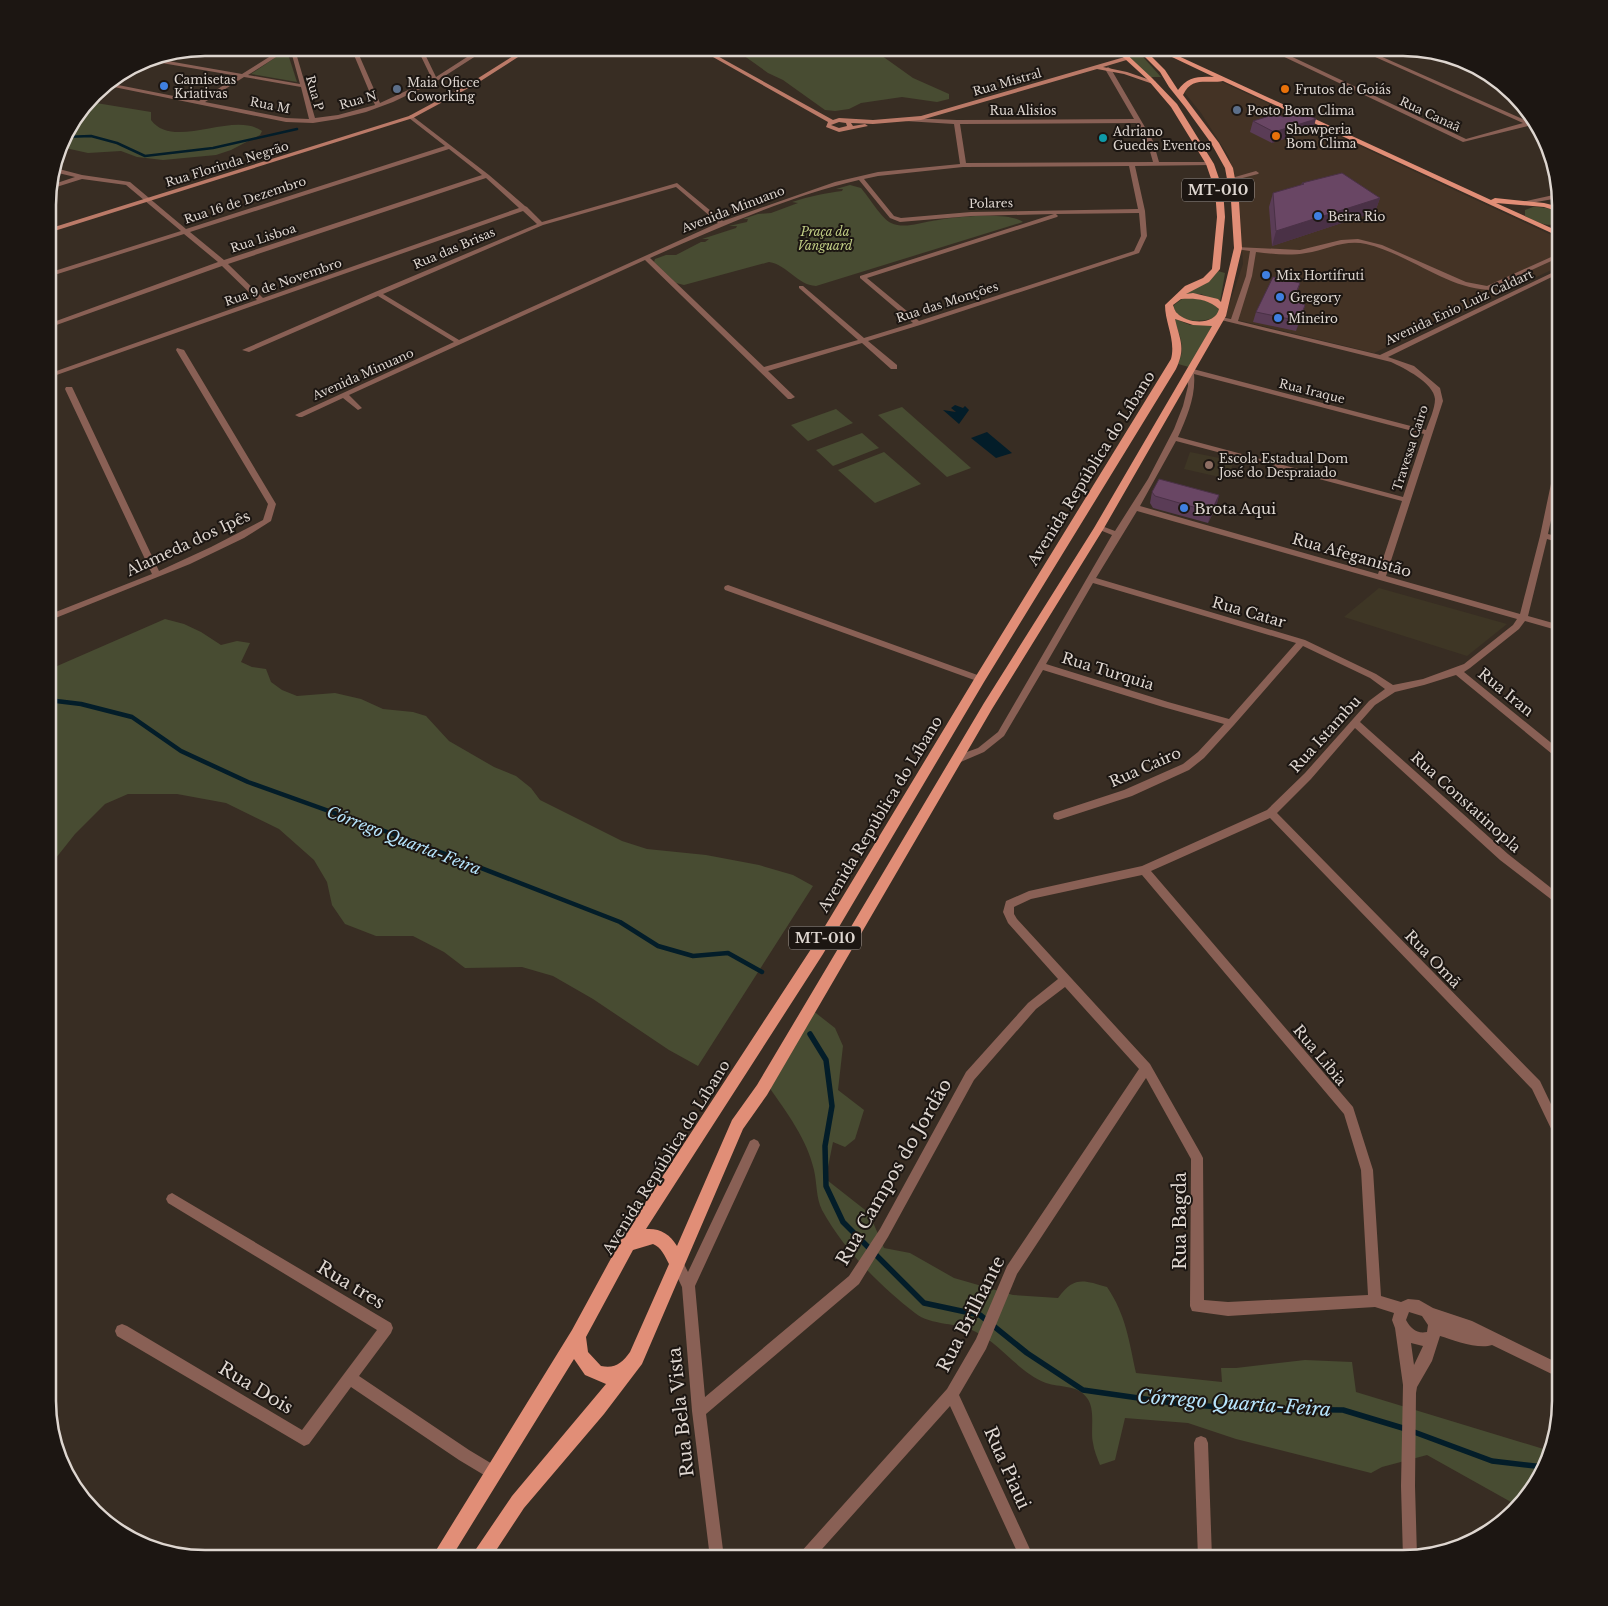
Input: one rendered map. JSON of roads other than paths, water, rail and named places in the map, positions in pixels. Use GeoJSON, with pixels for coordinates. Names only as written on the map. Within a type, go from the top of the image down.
{"type":"FeatureCollection","features":[{"type":"Feature","properties":{"kind":"main road"},"geometry":{"type":"LineString","coordinates":[[1148,57],[1163,71],[1171,86],[1179,95],[1185,83],[1197,79],[1220,80],[1234,84]]}},
{"type":"Feature","properties":{"kind":"main road"},"geometry":{"type":"LineString","coordinates":[[1177,57],[1552,232]]}},
{"type":"Feature","properties":{"kind":"main road","name":"MT-010"},"geometry":{"type":"LineString","coordinates":[[1128,58],[1174,106],[1210,164],[1218,190],[1221,217],[1216,269],[1206,280],[1188,288],[1171,304]]}},
{"type":"Feature","properties":{"kind":"main road","name":"MT-010"},"geometry":{"type":"LineString","coordinates":[[485,1550],[518,1502],[598,1408],[636,1358],[737,1125],[762,1090],[956,760],[1225,316],[1238,248],[1229,168],[1215,143],[1179,95]]}},
{"type":"Feature","properties":{"kind":"main road"},"geometry":{"type":"LineString","coordinates":[[1478,196],[1541,204],[1552,207]]}},
{"type":"Feature","properties":{"kind":"main road"},"geometry":{"type":"LineString","coordinates":[[1515,215],[1515,208],[1523,203]]}},
{"type":"Feature","properties":{"kind":"main road"},"geometry":{"type":"LineString","coordinates":[[1544,228],[1552,227]]}},
{"type":"Feature","properties":{"kind":"main road"},"geometry":{"type":"LineString","coordinates":[[1186,296],[1201,296],[1215,301],[1225,316],[1211,322],[1194,324],[1177,318],[1171,304],[1186,296]]}},
{"type":"Feature","properties":{"kind":"main road","name":"Avenida República do Líbano"},"geometry":{"type":"LineString","coordinates":[[446,1550],[578,1336],[627,1245],[818,950],[980,679],[1176,360],[1179,347],[1170,321],[1171,304]]}},
{"type":"Feature","properties":{"kind":"main road"},"geometry":{"type":"LineString","coordinates":[[627,1245],[644,1237],[663,1240],[668,1243],[677,1264]]}},
{"type":"Feature","properties":{"kind":"main road"},"geometry":{"type":"LineString","coordinates":[[578,1336],[577,1345],[581,1358],[588,1367],[604,1375],[618,1374],[625,1370],[636,1358]]}},
{"type":"Feature","properties":{"kind":"street"},"geometry":{"type":"LineString","coordinates":[[193,101],[234,74],[267,56]]}},
{"type":"Feature","properties":{"kind":"street"},"geometry":{"type":"LineString","coordinates":[[201,102],[243,76],[270,56]]}},
{"type":"Feature","properties":{"kind":"street","name":"Rua P"},"geometry":{"type":"LineString","coordinates":[[295,56],[313,121]]}},
{"type":"Feature","properties":{"kind":"street"},"geometry":{"type":"LineString","coordinates":[[357,56],[378,105]]}},
{"type":"Feature","properties":{"kind":"street"},"geometry":{"type":"LineString","coordinates":[[423,56],[435,80]]}},
{"type":"Feature","properties":{"kind":"street","name":"Rua N"},"geometry":{"type":"LineString","coordinates":[[313,121],[378,105],[450,73],[473,56]]}},
{"type":"Feature","properties":{"kind":"street","name":"Rua Florinda Negrão"},"geometry":{"type":"LineString","coordinates":[[57,228],[412,117],[474,83],[514,56]]}},
{"type":"Feature","properties":{"kind":"street"},"geometry":{"type":"LineString","coordinates":[[715,56],[832,122],[842,121],[850,125],[846,129]]}},
{"type":"Feature","properties":{"kind":"street","name":"Rua Canaã"},"geometry":{"type":"LineString","coordinates":[[1287,57],[1465,141],[1527,124]]}},
{"type":"Feature","properties":{"kind":"street"},"geometry":{"type":"LineString","coordinates":[[1378,57],[1527,124]]}},
{"type":"Feature","properties":{"kind":"street","name":"Rua Mistral"},"geometry":{"type":"LineString","coordinates":[[918,120],[1128,58]]}},
{"type":"Feature","properties":{"kind":"street"},"geometry":{"type":"LineString","coordinates":[[164,62],[303,86]]}},
{"type":"Feature","properties":{"kind":"street"},"geometry":{"type":"LineString","coordinates":[[1096,68],[1108,69],[1153,82]]}},
{"type":"Feature","properties":{"kind":"street"},"geometry":{"type":"LineString","coordinates":[[1108,69],[1150,141],[1158,164]]}},
{"type":"Feature","properties":{"kind":"street","name":"Rua M"},"geometry":{"type":"LineString","coordinates":[[116,86],[286,120],[313,121]]}},
{"type":"Feature","properties":{"kind":"street"},"geometry":{"type":"LineString","coordinates":[[412,117],[487,176],[541,224]]}},
{"type":"Feature","properties":{"kind":"street"},"geometry":{"type":"LineString","coordinates":[[832,122],[828,124],[832,129],[846,129],[918,120]]}},
{"type":"Feature","properties":{"kind":"street","name":"Rua Alisios"},"geometry":{"type":"LineString","coordinates":[[842,121],[1139,121]]}},
{"type":"Feature","properties":{"kind":"street"},"geometry":{"type":"LineString","coordinates":[[957,122],[963,164]]}},
{"type":"Feature","properties":{"kind":"street","name":"Rua 16 de Dezembro"},"geometry":{"type":"LineString","coordinates":[[57,272],[449,147]]}},
{"type":"Feature","properties":{"kind":"street","name":"Avenida Minuano"},"geometry":{"type":"LineString","coordinates":[[299,415],[722,223],[809,192],[860,178],[914,169],[963,164],[1210,164]]}},
{"type":"Feature","properties":{"kind":"street"},"geometry":{"type":"LineString","coordinates":[[1132,165],[1142,211]]}},
{"type":"Feature","properties":{"kind":"street"},"geometry":{"type":"LineString","coordinates":[[60,171],[82,177],[128,183],[223,263],[262,301]]}},
{"type":"Feature","properties":{"kind":"street"},"geometry":{"type":"LineString","coordinates":[[1231,179],[1256,173]]}},
{"type":"Feature","properties":{"kind":"street","name":"Rua Lisboa"},"geometry":{"type":"LineString","coordinates":[[57,323],[223,263],[487,176]]}},
{"type":"Feature","properties":{"kind":"street"},"geometry":{"type":"LineString","coordinates":[[58,184],[82,177]]}},
{"type":"Feature","properties":{"kind":"street","name":"Polares"},"geometry":{"type":"LineString","coordinates":[[860,178],[892,217],[900,220],[971,214],[1142,211]]}},
{"type":"Feature","properties":{"kind":"street","name":"Rua das Brisas"},"geometry":{"type":"LineString","coordinates":[[246,350],[541,224],[677,185],[722,223]]}},
{"type":"Feature","properties":{"kind":"street"},"geometry":{"type":"LineString","coordinates":[[1523,203],[1551,198]]}},
{"type":"Feature","properties":{"kind":"street","name":"Rua 9 de Novembro"},"geometry":{"type":"LineString","coordinates":[[57,373],[525,208]]}},
{"type":"Feature","properties":{"kind":"street","name":"Rua das Monções"},"geometry":{"type":"LineString","coordinates":[[762,370],[918,324],[1137,252],[1144,236],[1142,211]]}},
{"type":"Feature","properties":{"kind":"street"},"geometry":{"type":"LineString","coordinates":[[918,324],[862,277],[1066,213]]}},
{"type":"Feature","properties":{"kind":"street"},"geometry":{"type":"LineString","coordinates":[[1238,248],[1300,252],[1351,240],[1367,242],[1411,258],[1469,286],[1482,289],[1552,259]]}},
{"type":"Feature","properties":{"kind":"street"},"geometry":{"type":"LineString","coordinates":[[1225,316],[1249,276],[1253,250]]}},
{"type":"Feature","properties":{"kind":"street"},"geometry":{"type":"LineString","coordinates":[[645,257],[791,397]]}},
{"type":"Feature","properties":{"kind":"street","name":"Avenida Enio Luiz Caldart"},"geometry":{"type":"LineString","coordinates":[[1225,316],[1381,357],[1552,276]]}},
{"type":"Feature","properties":{"kind":"street"},"geometry":{"type":"LineString","coordinates":[[802,287],[894,367]]}},
{"type":"Feature","properties":{"kind":"street"},"geometry":{"type":"LineString","coordinates":[[377,293],[460,343]]}},
{"type":"Feature","properties":{"kind":"street","name":"Alameda dos Ipês"},"geometry":{"type":"LineString","coordinates":[[57,614],[240,537],[267,521],[272,504],[180,350]]}},
{"type":"Feature","properties":{"kind":"street","name":"Travessa Cairo"},"geometry":{"type":"LineString","coordinates":[[1381,357],[1407,366],[1437,390],[1438,401],[1381,577]]}},
{"type":"Feature","properties":{"kind":"street"},"geometry":{"type":"LineString","coordinates":[[956,760],[982,750],[1001,734],[1117,534],[1136,508],[1174,438],[1191,394],[1192,380],[1190,372]]}},
{"type":"Feature","properties":{"kind":"street","name":"Rua Iraque"},"geometry":{"type":"LineString","coordinates":[[1190,372],[1428,432]]}},
{"type":"Feature","properties":{"kind":"street"},"geometry":{"type":"LineString","coordinates":[[69,388],[156,574]]}},
{"type":"Feature","properties":{"kind":"street"},"geometry":{"type":"LineString","coordinates":[[345,395],[358,408]]}},
{"type":"Feature","properties":{"kind":"street"},"geometry":{"type":"LineString","coordinates":[[1174,438],[1407,500]]}},
{"type":"Feature","properties":{"kind":"street","name":"Rua Istambu"},"geometry":{"type":"LineString","coordinates":[[1010,904],[1029,895],[1144,870],[1271,813],[1308,776],[1372,703],[1392,689],[1457,672],[1516,627],[1524,616],[1552,498]]}},
{"type":"Feature","properties":{"kind":"street","name":"Rua Afeganistão"},"geometry":{"type":"LineString","coordinates":[[1136,508],[1551,625]]}},
{"type":"Feature","properties":{"kind":"street"},"geometry":{"type":"LineString","coordinates":[[1098,528],[1117,534]]}},
{"type":"Feature","properties":{"kind":"street"},"geometry":{"type":"LineString","coordinates":[[1544,536],[1552,538]]}},
{"type":"Feature","properties":{"kind":"street","name":"Rua Catar"},"geometry":{"type":"LineString","coordinates":[[1091,580],[1302,642],[1373,676],[1392,689]]}},
{"type":"Feature","properties":{"kind":"street"},"geometry":{"type":"LineString","coordinates":[[728,588],[980,679]]}},
{"type":"Feature","properties":{"kind":"street"},"geometry":{"type":"LineString","coordinates":[[1231,723],[1302,642]]}},
{"type":"Feature","properties":{"kind":"street","name":"Rua Turquia"},"geometry":{"type":"LineString","coordinates":[[1040,666],[1231,723]]}},
{"type":"Feature","properties":{"kind":"street","name":"Rua Iran"},"geometry":{"type":"LineString","coordinates":[[1457,672],[1552,749]]}},
{"type":"Feature","properties":{"kind":"street","name":"Rua Constatinopla"},"geometry":{"type":"LineString","coordinates":[[1354,722],[1504,857],[1552,894]]}},
{"type":"Feature","properties":{"kind":"street","name":"Rua Cairo"},"geometry":{"type":"LineString","coordinates":[[1058,816],[1128,793],[1186,768],[1231,723]]}},
{"type":"Feature","properties":{"kind":"street","name":"Rua Omã"},"geometry":{"type":"LineString","coordinates":[[1271,813],[1536,1085],[1552,1118]]}},
{"type":"Feature","properties":{"kind":"street","name":"Rua Libia"},"geometry":{"type":"LineString","coordinates":[[1144,870],[1348,1112],[1367,1170],[1375,1301]]}},
{"type":"Feature","properties":{"kind":"street","name":"Rua Bagda"},"geometry":{"type":"LineString","coordinates":[[1010,904],[1008,913],[1010,918],[1064,980],[1146,1068],[1197,1158],[1197,1306],[1228,1309],[1375,1301]]}},
{"type":"Feature","properties":{"kind":"street","name":"Rua Campos do Jordão"},"geometry":{"type":"LineString","coordinates":[[698,1411],[854,1280],[884,1233],[970,1076],[1032,1006],[1064,980]]}},
{"type":"Feature","properties":{"kind":"street","name":"Rua Brilhante"},"geometry":{"type":"LineString","coordinates":[[812,1550],[952,1394],[981,1344],[1012,1270],[1146,1068]]}},
{"type":"Feature","properties":{"kind":"street"},"geometry":{"type":"LineString","coordinates":[[688,1286],[754,1144]]}},
{"type":"Feature","properties":{"kind":"street","name":"Rua tres"},"geometry":{"type":"LineString","coordinates":[[172,1199],[386,1328],[349,1378]]}},
{"type":"Feature","properties":{"kind":"street","name":"Rua Bela Vista"},"geometry":{"type":"LineString","coordinates":[[677,1264],[688,1286],[698,1411],[716,1550]]}},
{"type":"Feature","properties":{"kind":"street"},"geometry":{"type":"LineString","coordinates":[[1375,1301],[1402,1309]]}},
{"type":"Feature","properties":{"kind":"street"},"geometry":{"type":"LineString","coordinates":[[1410,1549],[1407,1445],[1410,1385],[1399,1320],[1402,1309],[1408,1305],[1416,1305],[1431,1314],[1466,1326],[1552,1367]]}},
{"type":"Feature","properties":{"kind":"street"},"geometry":{"type":"LineString","coordinates":[[1410,1385],[1427,1356],[1435,1332],[1431,1314]]}},
{"type":"Feature","properties":{"kind":"street"},"geometry":{"type":"LineString","coordinates":[[1401,1326],[1413,1338],[1428,1339],[1435,1332]]}},
{"type":"Feature","properties":{"kind":"street","name":"Rua Dois"},"geometry":{"type":"LineString","coordinates":[[122,1330],[304,1439],[349,1378]]}},
{"type":"Feature","properties":{"kind":"street"},"geometry":{"type":"LineString","coordinates":[[1435,1332],[1496,1342]]}},
{"type":"Feature","properties":{"kind":"street"},"geometry":{"type":"LineString","coordinates":[[349,1378],[494,1473]]}},
{"type":"Feature","properties":{"kind":"street","name":"Rua Piaui"},"geometry":{"type":"LineString","coordinates":[[952,1394],[1023,1550]]}},
{"type":"Feature","properties":{"kind":"street"},"geometry":{"type":"LineString","coordinates":[[1200,1443],[1205,1550]]}},
{"type":"Feature","properties":{"kind":"water"},"geometry":{"type":"Polygon","coordinates":[[[955,405],[963,408],[965,406],[969,410],[959,424],[943,410],[956,412],[951,408],[955,405]]]}},
{"type":"Feature","properties":{"kind":"water"},"geometry":{"type":"Polygon","coordinates":[[[987,432],[1012,453],[996,458],[971,438],[987,432]]]}},
{"type":"Feature","properties":{"kind":"waterway"},"geometry":{"type":"LineString","coordinates":[[74,137],[91,136],[117,143],[145,156],[213,148],[297,129]]}},
{"type":"Feature","properties":{"kind":"waterway","name":"Córrego Quarta-Feira"},"geometry":{"type":"LineString","coordinates":[[57,701],[81,704],[132,717],[181,751],[248,782],[404,838],[620,922],[658,946],[693,956],[728,953],[762,972]]}},
{"type":"Feature","properties":{"kind":"waterway","name":"Córrego Quarta-Feira"},"geometry":{"type":"LineString","coordinates":[[810,1034],[826,1060],[832,1106],[825,1146],[826,1186],[843,1222],[924,1303],[980,1315],[1027,1353],[1083,1390],[1180,1404],[1246,1409],[1343,1410],[1406,1429],[1492,1461],[1536,1466]]}},
{"type":"Feature","properties":{"kind":"place","name":"Camisetas Kriativas"},"geometry":{"type":"Point","coordinates":[164,86]}},
{"type":"Feature","properties":{"kind":"place","name":"Maia Oficce Coworking"},"geometry":{"type":"Point","coordinates":[397,89]}},
{"type":"Feature","properties":{"kind":"place","name":"Frutos de Goiás"},"geometry":{"type":"Point","coordinates":[1285,89]}},
{"type":"Feature","properties":{"kind":"place","name":"Posto Bom Clima"},"geometry":{"type":"Point","coordinates":[1237,110]}},
{"type":"Feature","properties":{"kind":"place","name":"Showperia Bom Clima"},"geometry":{"type":"Point","coordinates":[1276,136]}},
{"type":"Feature","properties":{"kind":"place","name":"Adriano Guedes Eventos"},"geometry":{"type":"Point","coordinates":[1103,138]}},
{"type":"Feature","properties":{"kind":"place","name":"Beira Rio"},"geometry":{"type":"Point","coordinates":[1318,216]}},
{"type":"Feature","properties":{"kind":"place","name":"Mix Hortifruti"},"geometry":{"type":"Point","coordinates":[1266,275]}},
{"type":"Feature","properties":{"kind":"place","name":"Gregory"},"geometry":{"type":"Point","coordinates":[1280,297]}},
{"type":"Feature","properties":{"kind":"place","name":"Mineiro"},"geometry":{"type":"Point","coordinates":[1278,318]}},
{"type":"Feature","properties":{"kind":"place","name":"Escola Estadual Dom José do Despraiado"},"geometry":{"type":"Point","coordinates":[1209,465]}},
{"type":"Feature","properties":{"kind":"place","name":"Brota Aqui"},"geometry":{"type":"Point","coordinates":[1184,508]}},
{"type":"Feature","properties":{"kind":"park label","name":"Praça da Vanguard"},"geometry":{"type":"Point","coordinates":[825,238]}}]}
